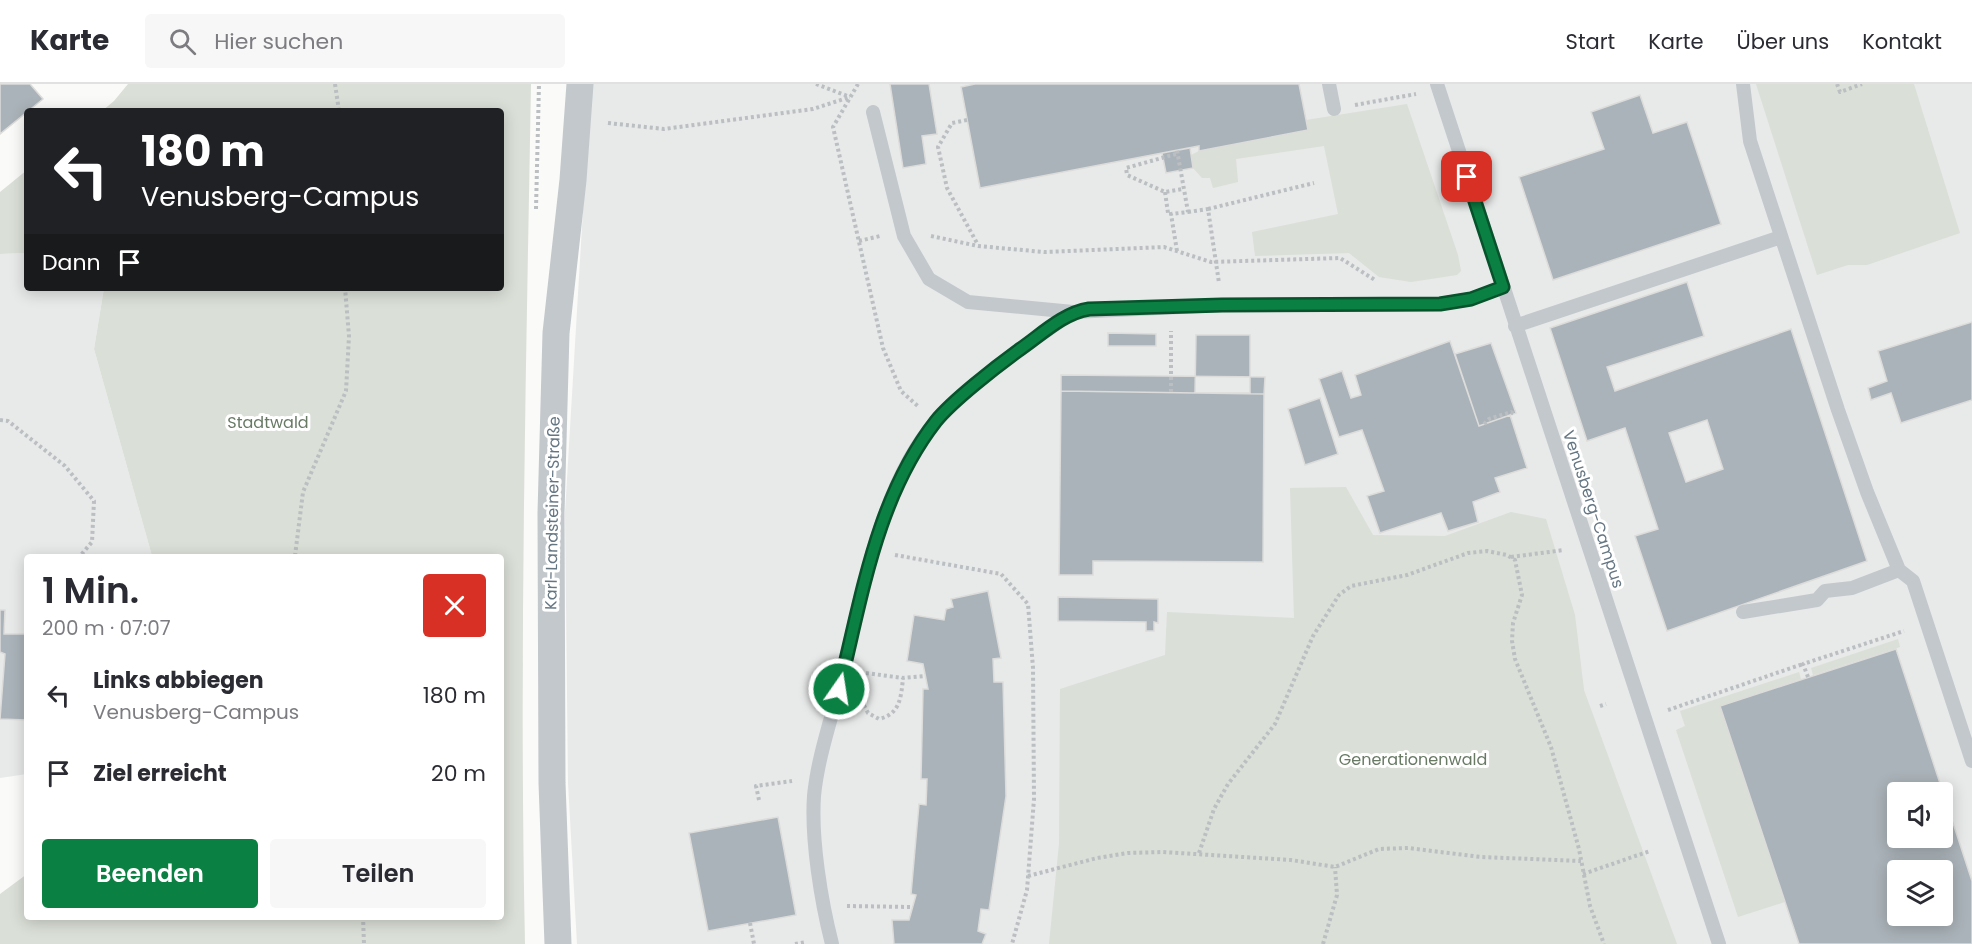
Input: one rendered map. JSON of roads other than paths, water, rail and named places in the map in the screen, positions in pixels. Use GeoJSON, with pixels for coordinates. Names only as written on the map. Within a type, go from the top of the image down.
{"type":"FeatureCollection","features":[{"type":"Feature","properties":{"kind":"street","name":"Karl-Landsteiner-Straße"},"geometry":{"type":"LineString","coordinates":[[558,944],[552,783],[551,513],[556,333],[573,180],[580,84]]}},
{"type":"Feature","properties":{"kind":"lane"},"geometry":{"type":"LineString","coordinates":[[1329,84],[1334,109]]}},
{"type":"Feature","properties":{"kind":"lane"},"geometry":{"type":"LineString","coordinates":[[1743,84],[1749,141],[1866,492],[1899,570],[1913,582],[1972,761]]}},
{"type":"Feature","properties":{"kind":"lane","name":"Venusberg-Campus"},"geometry":{"type":"LineString","coordinates":[[1438,87],[1719,944]]}},
{"type":"Feature","properties":{"kind":"lane"},"geometry":{"type":"LineString","coordinates":[[873,112],[903,230],[929,279],[968,302],[1073,312],[1172,306],[1440,304],[1471,299],[1503,287]]}},
{"type":"Feature","properties":{"kind":"lane"},"geometry":{"type":"LineString","coordinates":[[1515,326],[1781,237]]}},
{"type":"Feature","properties":{"kind":"lane"},"geometry":{"type":"LineString","coordinates":[[832,944],[813,827],[817,781],[873,551],[885,514],[905,469],[938,419],[1002,363],[1073,312]]}},
{"type":"Feature","properties":{"kind":"lane"},"geometry":{"type":"LineString","coordinates":[[1743,612],[1817,600],[1825,591],[1851,588],[1899,570]]}},
{"type":"Feature","properties":{"kind":"park label","name":"Stadtwald"},"geometry":{"type":"Point","coordinates":[268,422]}},
{"type":"Feature","properties":{"kind":"park label","name":"Generationenwald"},"geometry":{"type":"Point","coordinates":[1413,759]}}]}
